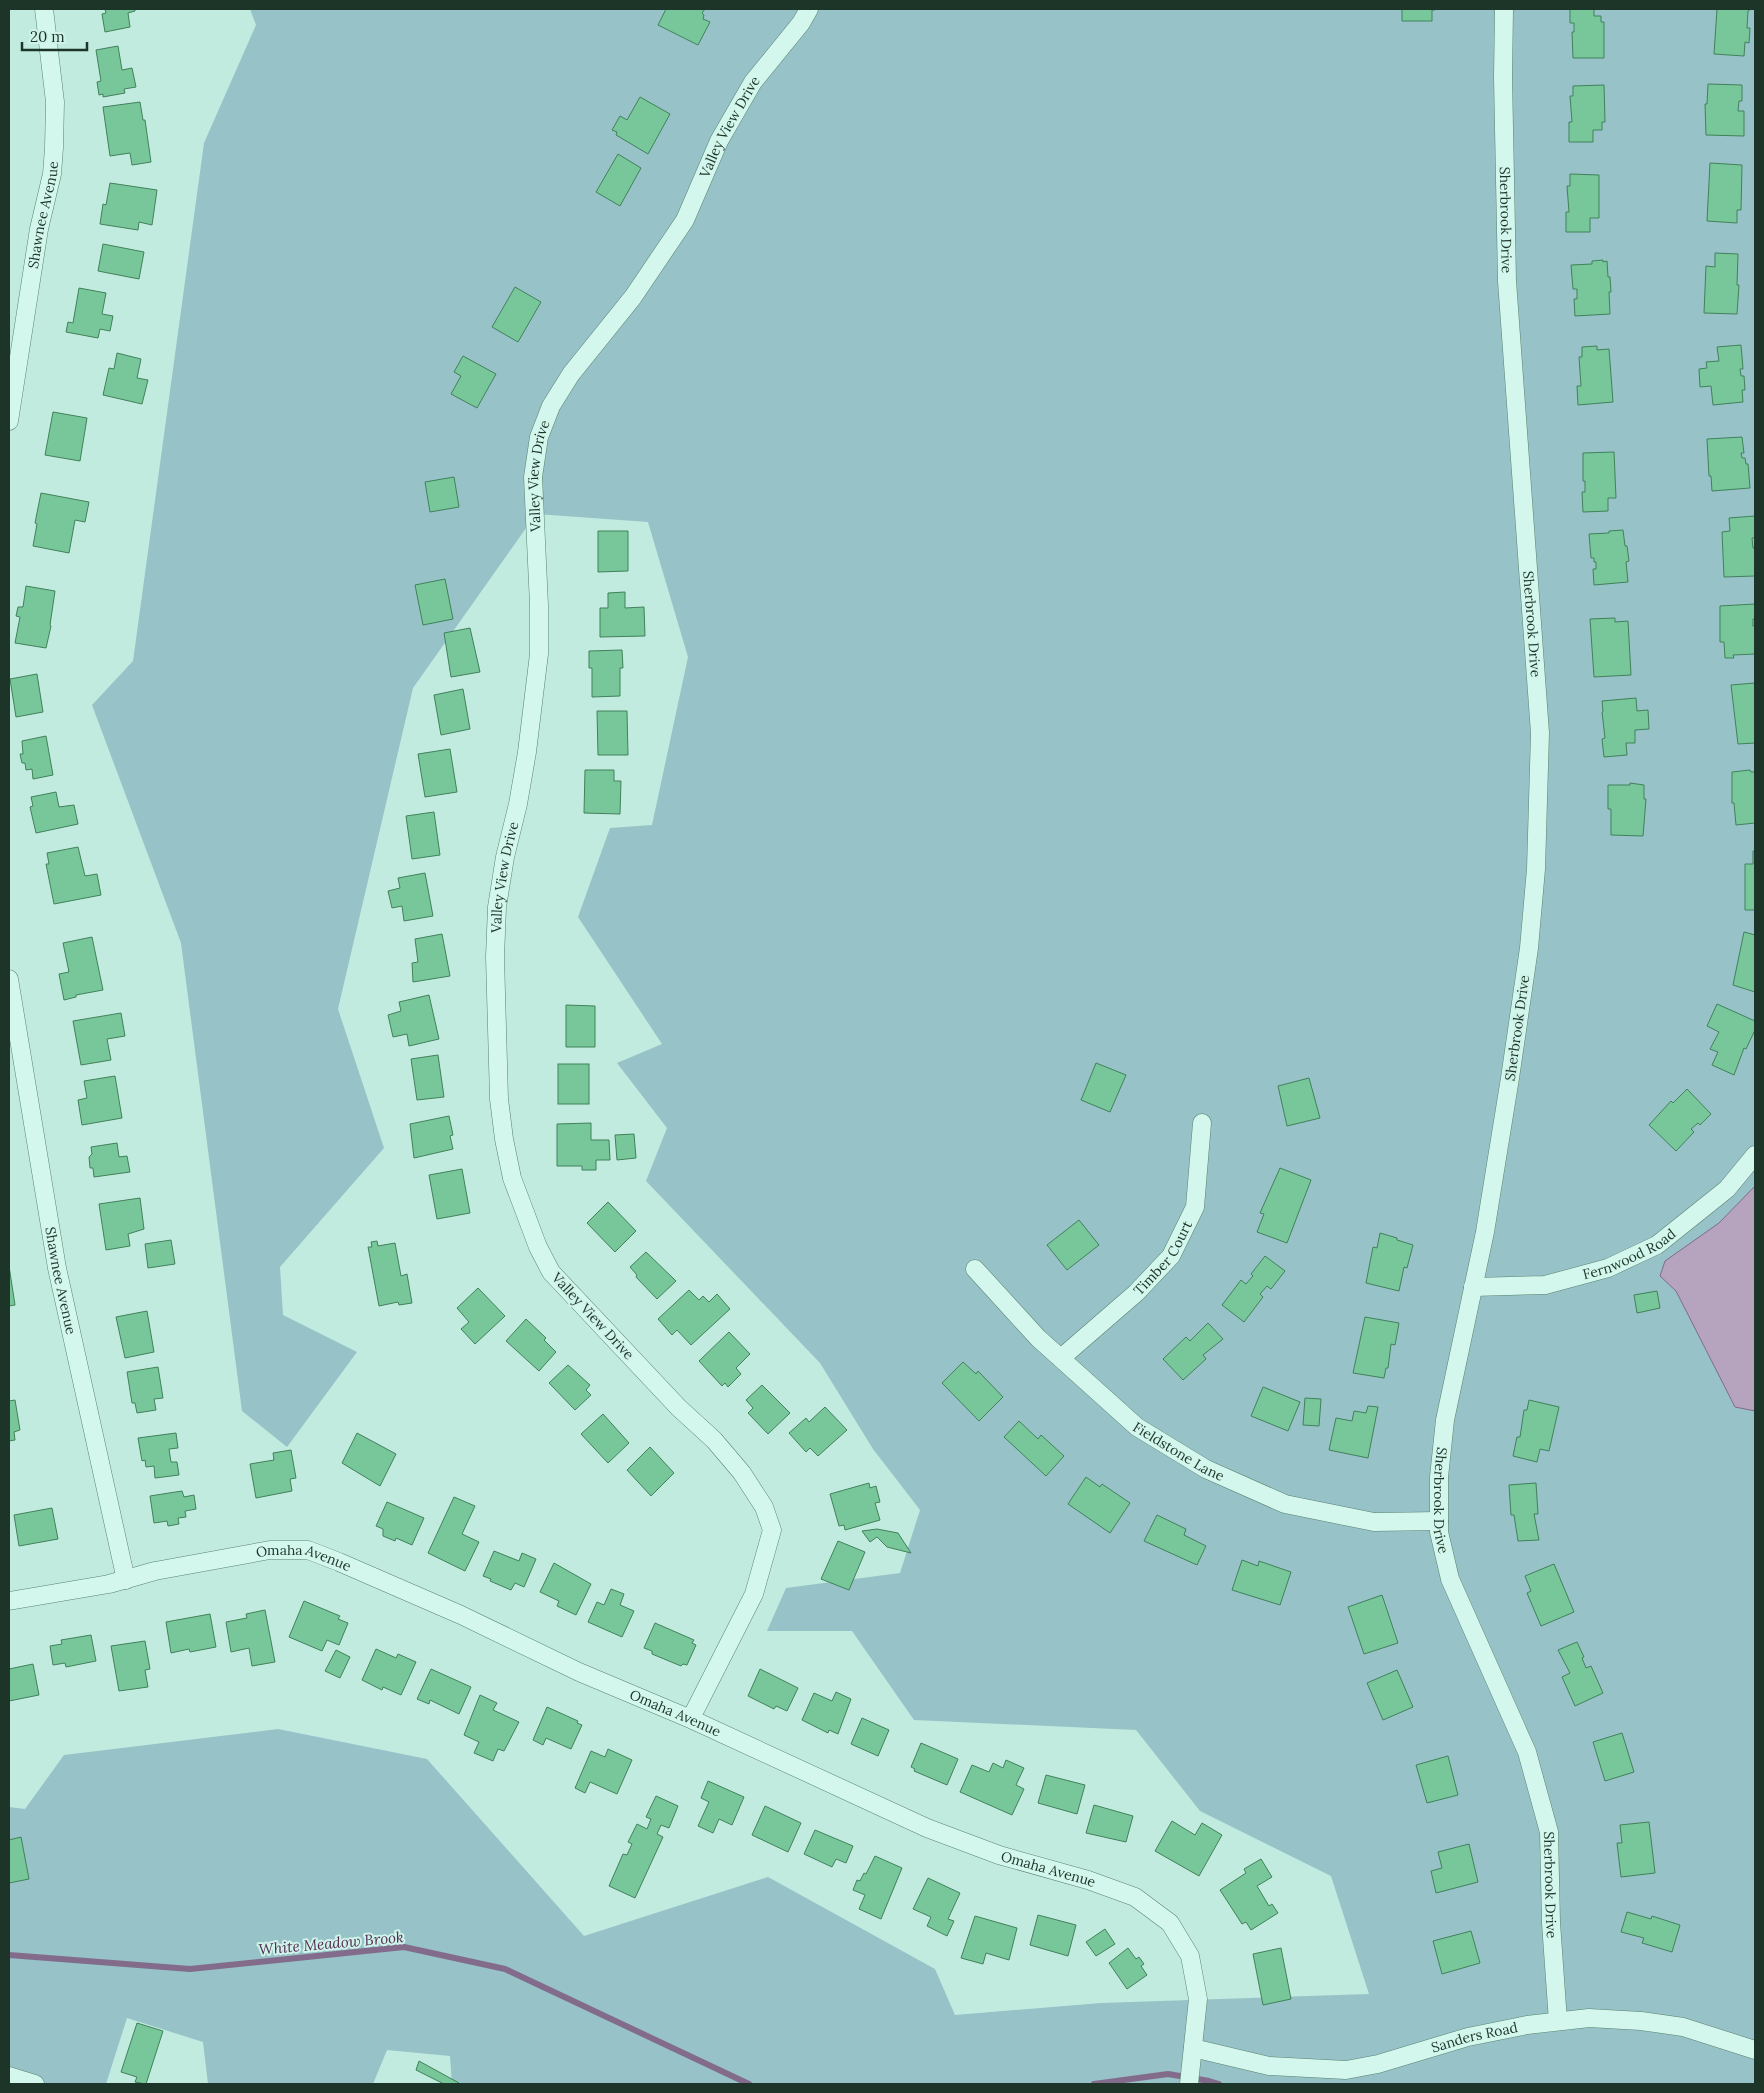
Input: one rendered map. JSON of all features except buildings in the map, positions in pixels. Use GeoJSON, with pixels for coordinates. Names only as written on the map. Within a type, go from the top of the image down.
{"type":"FeatureCollection","features":[{"type":"Feature","properties":{"kind":"street","name":"Shawnee Avenue"},"geometry":{"type":"LineString","coordinates":[[9,421],[39,229],[52,174],[55,102],[44,9]]}},
{"type":"Feature","properties":{"kind":"street","name":"Valley View Drive"},"geometry":{"type":"LineString","coordinates":[[693,1720],[693,1714],[754,1594],[772,1530],[764,1507],[742,1473],[714,1440],[679,1408],[551,1272],[538,1247],[512,1178],[499,1098],[495,957],[498,907],[505,857],[518,804],[527,752],[539,654],[539,605],[533,477],[539,436],[551,406],[571,374],[633,297],[685,220],[719,141],[753,82],[801,23],[809,9]]}},
{"type":"Feature","properties":{"kind":"street","name":"Sherbrook Drive"},"geometry":{"type":"LineString","coordinates":[[1504,9],[1503,77],[1507,281],[1540,733],[1536,869],[1529,948],[1485,1232],[1444,1420],[1439,1477],[1439,1532],[1450,1579],[1527,1752],[1549,1832],[1551,1923],[1558,2022]]}},
{"type":"Feature","properties":{"kind":"street","name":"Shawnee Avenue"},"geometry":{"type":"LineString","coordinates":[[9,979],[57,1268],[126,1580]]}},
{"type":"Feature","properties":{"kind":"street","name":"Timber Court"},"geometry":{"type":"LineString","coordinates":[[1061,1358],[1136,1293],[1171,1256],[1195,1207],[1202,1123]]}},
{"type":"Feature","properties":{"kind":"street","name":"Fernwood Road"},"geometry":{"type":"LineString","coordinates":[[1473,1287],[1545,1285],[1608,1268],[1657,1245],[1727,1189],[1755,1155]]}},
{"type":"Feature","properties":{"kind":"street","name":"Fieldstone Lane"},"geometry":{"type":"LineString","coordinates":[[975,1269],[1038,1338],[1137,1427],[1206,1469],[1285,1504],[1374,1522],[1439,1521]]}},
{"type":"Feature","properties":{"kind":"street","name":"Omaha Avenue"},"geometry":{"type":"LineString","coordinates":[[9,1600],[126,1580],[156,1571],[270,1550],[308,1550],[348,1565],[579,1672],[693,1720],[927,1828],[999,1855],[1088,1880],[1135,1897],[1170,1923],[1190,1956],[1198,1999],[1193,2055],[1188,2084]]}},
{"type":"Feature","properties":{"kind":"street","name":"Sanders Road"},"geometry":{"type":"LineString","coordinates":[[1193,2055],[1268,2066],[1346,2070],[1378,2064],[1468,2038],[1527,2025],[1589,2018],[1658,2023],[1683,2027],[1755,2050]]}},
{"type":"Feature","properties":{"kind":"street"},"geometry":{"type":"LineString","coordinates":[[9,2076],[35,2084]]}},
{"type":"Feature","properties":{"kind":"shaded area"},"geometry":{"type":"Polygon","coordinates":[[[250,9],[1755,9],[1755,2084],[452,2084],[450,2056],[387,2050],[373,2084],[208,2084],[203,2042],[127,2018],[106,2084],[9,2084],[9,1807],[25,1809],[64,1755],[278,1729],[427,1759],[584,1936],[768,1877],[935,1969],[955,2015],[1101,2003],[1369,1994],[1331,1876],[1200,1811],[1136,1730],[914,1720],[852,1631],[767,1631],[786,1588],[900,1573],[920,1510],[873,1449],[820,1363],[646,1181],[667,1128],[617,1063],[662,1044],[578,917],[610,828],[652,825],[688,657],[648,522],[536,514],[413,688],[338,1009],[384,1148],[280,1267],[283,1315],[357,1352],[287,1447],[242,1411],[181,943],[92,705],[133,661],[204,143],[256,25],[250,9]]]}},
{"type":"Feature","properties":{"kind":"shaded area"},"geometry":{"type":"Polygon","coordinates":[[[1755,1186],[1755,1411],[1735,1407],[1676,1291],[1660,1276],[1665,1261],[1719,1223],[1755,1186]]]}},
{"type":"Feature","properties":{"kind":"waterway","name":"White Meadow Brook"},"geometry":{"type":"LineString","coordinates":[[9,1955],[190,1969],[404,1947],[505,1969],[749,2084]]}},
{"type":"Feature","properties":{"kind":"waterway","name":"White Meadow Brook"},"geometry":{"type":"LineString","coordinates":[[1094,2084],[1168,2074],[1219,2084]]}}]}
